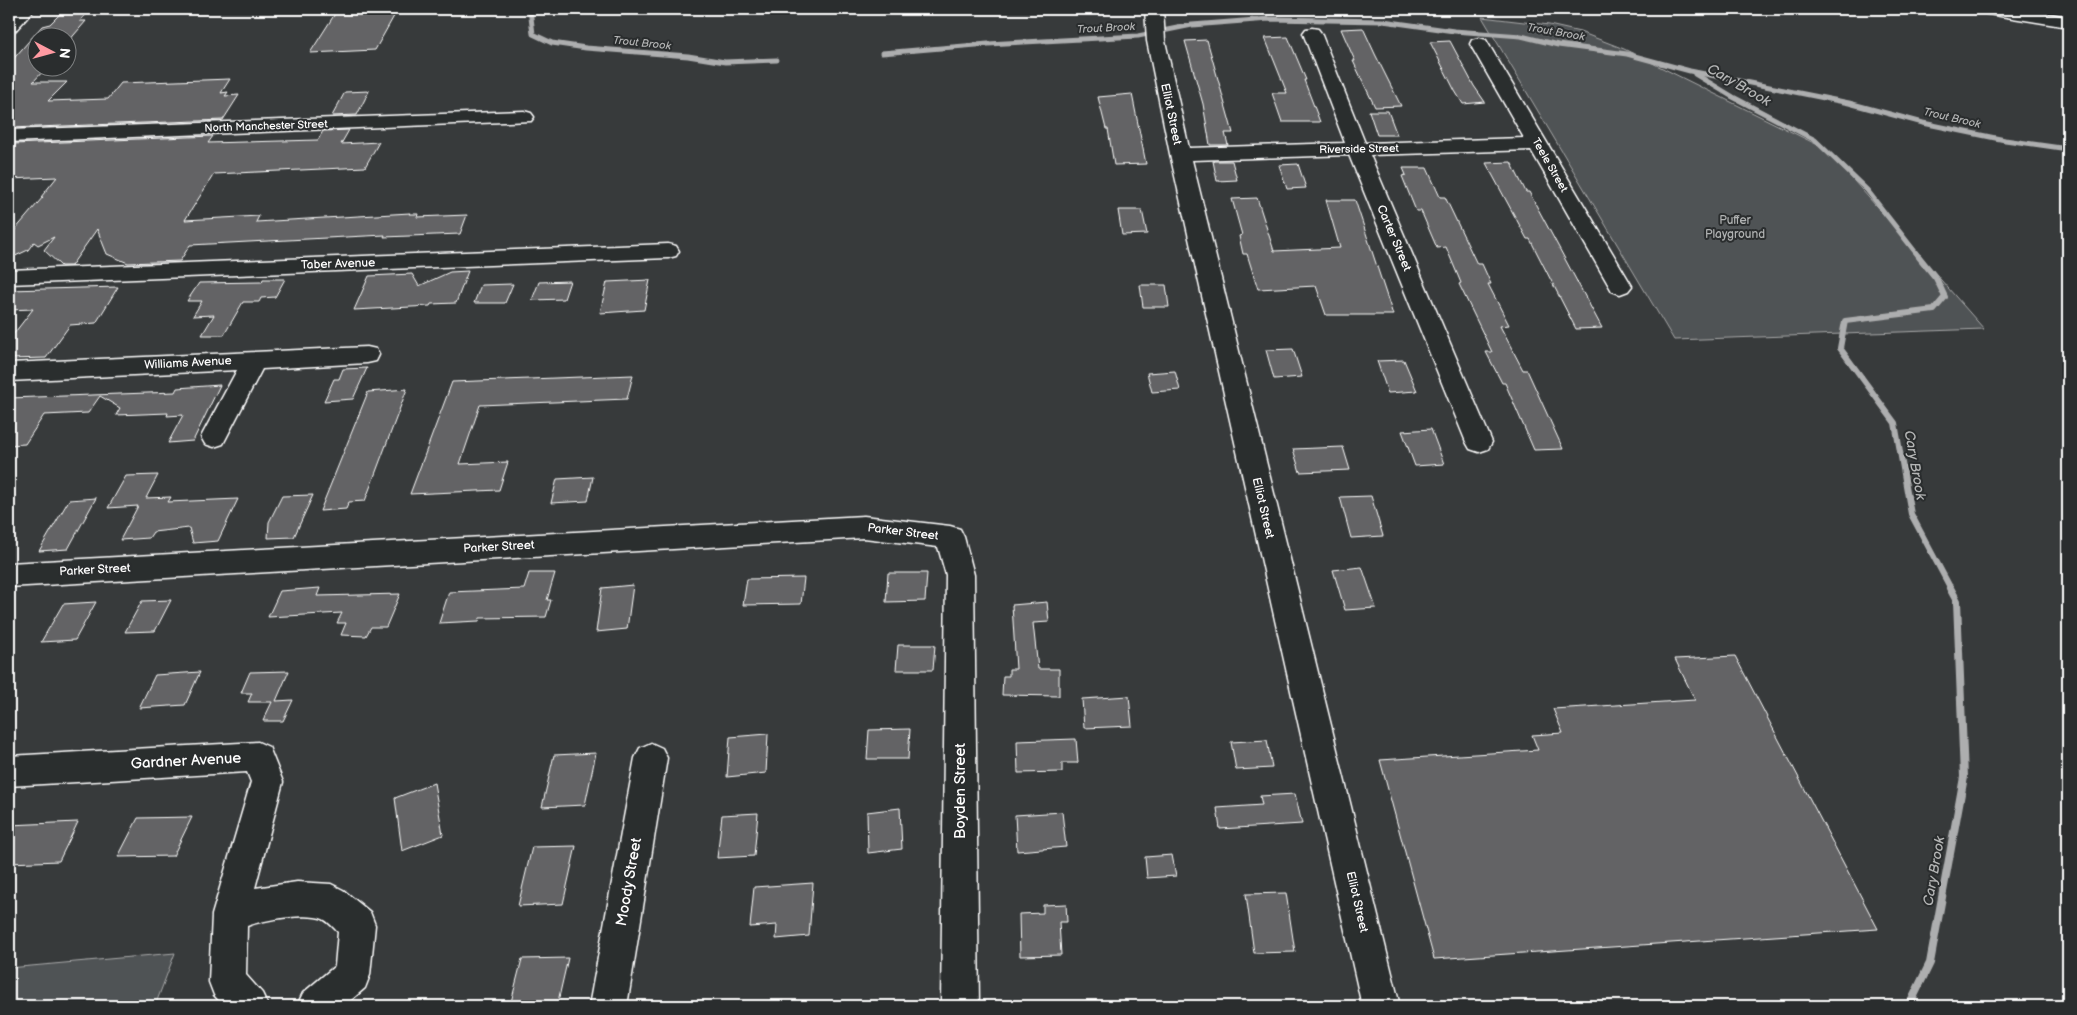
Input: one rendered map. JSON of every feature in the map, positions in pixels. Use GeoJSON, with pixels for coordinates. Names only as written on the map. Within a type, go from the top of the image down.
{"type":"FeatureCollection","features":[{"type":"Feature","properties":{"kind":"street"},"geometry":{"type":"LineString","coordinates":[[9,27],[26,9]]}},
{"type":"Feature","properties":{"kind":"street"},"geometry":{"type":"LineString","coordinates":[[1988,9],[2068,22]]}},
{"type":"Feature","properties":{"kind":"street","name":"Elliot Street"},"geometry":{"type":"LineString","coordinates":[[1155,24],[1180,154],[1381,1006]]}},
{"type":"Feature","properties":{"kind":"street","name":"Carter Street"},"geometry":{"type":"LineString","coordinates":[[1312,33],[1357,149],[1479,442]]}},
{"type":"Feature","properties":{"kind":"street","name":"Teele Street"},"geometry":{"type":"LineString","coordinates":[[1480,44],[1620,286]]}},
{"type":"Feature","properties":{"kind":"street","name":"North Manchester Street"},"geometry":{"type":"LineString","coordinates":[[9,136],[524,117]]}},
{"type":"Feature","properties":{"kind":"street","name":"Riverside Street"},"geometry":{"type":"LineString","coordinates":[[1180,154],[1538,144]]}},
{"type":"Feature","properties":{"kind":"street","name":"Taber Avenue"},"geometry":{"type":"LineString","coordinates":[[9,277],[668,251]]}},
{"type":"Feature","properties":{"kind":"street","name":"Williams Avenue"},"geometry":{"type":"LineString","coordinates":[[9,372],[367,355]]}},
{"type":"Feature","properties":{"kind":"street"},"geometry":{"type":"LineString","coordinates":[[214,437],[254,360]]}},
{"type":"Feature","properties":{"kind":"street","name":"Parker Street"},"geometry":{"type":"LineString","coordinates":[[9,575],[864,527],[950,537],[960,575]]}},
{"type":"Feature","properties":{"kind":"street","name":"Boyden Street"},"geometry":{"type":"LineString","coordinates":[[960,575],[960,1006]]}},
{"type":"Feature","properties":{"kind":"street","name":"Gardner Avenue"},"geometry":{"type":"LineString","coordinates":[[9,772],[258,756],[267,782],[230,915]]}},
{"type":"Feature","properties":{"kind":"street","name":"Moody Street"},"geometry":{"type":"LineString","coordinates":[[608,1006],[651,758]]}},
{"type":"Feature","properties":{"kind":"street"},"geometry":{"type":"LineString","coordinates":[[249,1006],[227,982],[230,915],[258,904],[297,899],[331,902],[357,925],[352,975],[316,1006]]}},
{"type":"Feature","properties":{"kind":"green space","name":"Puffer Playground"},"geometry":{"type":"Polygon","coordinates":[[[1482,17],[1549,25],[1580,32],[1624,49],[1826,149],[1984,329],[1674,340],[1482,17]]]}},
{"type":"Feature","properties":{"kind":"green space"},"geometry":{"type":"Polygon","coordinates":[[[175,953],[155,1006],[9,1006],[9,968],[175,953]]]}},
{"type":"Feature","properties":{"kind":"building"},"geometry":{"type":"Polygon","coordinates":[[[65,9],[91,9],[80,21],[86,21],[78,30],[78,28],[40,28],[50,24],[65,9]]]}},
{"type":"Feature","properties":{"kind":"building"},"geometry":{"type":"Polygon","coordinates":[[[338,9],[398,9],[375,50],[310,53],[338,9]]]}},
{"type":"Feature","properties":{"kind":"building"},"geometry":{"type":"Polygon","coordinates":[[[1363,28],[1401,106],[1375,107],[1353,61],[1355,61],[1341,29],[1363,28]]]}},
{"type":"Feature","properties":{"kind":"building"},"geometry":{"type":"Polygon","coordinates":[[[1288,37],[1306,80],[1304,80],[1320,122],[1282,122],[1272,93],[1287,93],[1265,38],[1288,37]]]}},
{"type":"Feature","properties":{"kind":"building"},"geometry":{"type":"Polygon","coordinates":[[[1207,40],[1233,133],[1225,133],[1228,145],[1210,145],[1203,104],[1185,41],[1207,40]]]}},
{"type":"Feature","properties":{"kind":"building"},"geometry":{"type":"Polygon","coordinates":[[[1450,41],[1474,86],[1485,102],[1463,104],[1455,91],[1430,42],[1450,41]]]}},
{"type":"Feature","properties":{"kind":"building"},"geometry":{"type":"Polygon","coordinates":[[[28,42],[28,78],[37,78],[33,82],[67,82],[48,101],[108,99],[121,83],[230,79],[221,93],[228,92],[225,96],[239,95],[223,120],[10,128],[9,64],[28,42]]]}},
{"type":"Feature","properties":{"kind":"building"},"geometry":{"type":"Polygon","coordinates":[[[369,91],[357,115],[332,116],[345,92],[369,91]]]}},
{"type":"Feature","properties":{"kind":"building"},"geometry":{"type":"Polygon","coordinates":[[[1132,94],[1146,164],[1114,165],[1108,129],[1106,129],[1098,97],[1132,94]]]}},
{"type":"Feature","properties":{"kind":"building"},"geometry":{"type":"Polygon","coordinates":[[[1369,111],[1388,111],[1397,135],[1377,135],[1369,111]]]}},
{"type":"Feature","properties":{"kind":"building"},"geometry":{"type":"Polygon","coordinates":[[[349,130],[341,144],[379,142],[365,167],[214,174],[185,220],[259,216],[256,222],[410,213],[418,214],[417,217],[467,215],[460,234],[384,237],[385,235],[190,245],[180,261],[128,263],[107,254],[97,229],[71,266],[61,266],[44,250],[54,237],[38,245],[34,242],[28,250],[9,259],[9,237],[43,197],[41,197],[57,177],[9,179],[9,147],[14,147],[13,144],[213,136],[208,143],[318,140],[323,131],[349,130]]]}},
{"type":"Feature","properties":{"kind":"building"},"geometry":{"type":"Polygon","coordinates":[[[1213,161],[1232,161],[1237,180],[1217,181],[1213,161]]]}},
{"type":"Feature","properties":{"kind":"building"},"geometry":{"type":"Polygon","coordinates":[[[1511,162],[1602,328],[1576,329],[1530,239],[1527,239],[1486,163],[1511,162]]]}},
{"type":"Feature","properties":{"kind":"building"},"geometry":{"type":"Polygon","coordinates":[[[1298,164],[1306,188],[1287,189],[1279,165],[1298,164]]]}},
{"type":"Feature","properties":{"kind":"building"},"geometry":{"type":"Polygon","coordinates":[[[1403,168],[1427,168],[1440,197],[1445,197],[1477,264],[1482,264],[1491,284],[1488,284],[1509,325],[1500,326],[1523,370],[1527,370],[1563,449],[1534,450],[1505,383],[1502,383],[1486,352],[1492,352],[1459,284],[1461,283],[1446,247],[1437,248],[1421,211],[1416,211],[1402,176],[1406,175],[1403,168]]]}},
{"type":"Feature","properties":{"kind":"building"},"geometry":{"type":"Polygon","coordinates":[[[1257,198],[1274,251],[1340,248],[1326,200],[1355,200],[1393,315],[1326,315],[1316,286],[1258,289],[1247,254],[1243,254],[1239,236],[1242,235],[1232,199],[1257,198]]]}},
{"type":"Feature","properties":{"kind":"building"},"geometry":{"type":"Polygon","coordinates":[[[1118,210],[1142,210],[1147,234],[1122,235],[1118,210]]]}},
{"type":"Feature","properties":{"kind":"building"},"geometry":{"type":"Polygon","coordinates":[[[468,271],[456,303],[354,310],[369,276],[412,274],[419,286],[450,272],[468,271]]]}},
{"type":"Feature","properties":{"kind":"building"},"geometry":{"type":"Polygon","coordinates":[[[263,279],[285,279],[275,297],[261,298],[259,302],[243,302],[224,335],[202,335],[214,315],[193,316],[202,301],[187,301],[199,283],[262,282],[263,279]]]}},
{"type":"Feature","properties":{"kind":"building"},"geometry":{"type":"Polygon","coordinates":[[[650,280],[644,310],[600,313],[607,282],[650,280]]]}},
{"type":"Feature","properties":{"kind":"building"},"geometry":{"type":"Polygon","coordinates":[[[570,281],[564,299],[532,300],[539,282],[570,281]]]}},
{"type":"Feature","properties":{"kind":"building"},"geometry":{"type":"Polygon","coordinates":[[[513,284],[505,303],[474,303],[481,285],[513,284]]]}},
{"type":"Feature","properties":{"kind":"building"},"geometry":{"type":"Polygon","coordinates":[[[1140,285],[1166,285],[1169,307],[1143,307],[1140,285]]]}},
{"type":"Feature","properties":{"kind":"building"},"geometry":{"type":"Polygon","coordinates":[[[118,287],[96,323],[70,325],[46,358],[9,359],[9,340],[33,309],[9,310],[9,290],[118,287]]]}},
{"type":"Feature","properties":{"kind":"building"},"geometry":{"type":"Polygon","coordinates":[[[1293,349],[1302,377],[1274,379],[1266,350],[1293,349]]]}},
{"type":"Feature","properties":{"kind":"building"},"geometry":{"type":"Polygon","coordinates":[[[1404,360],[1417,391],[1388,393],[1377,361],[1404,360]]]}},
{"type":"Feature","properties":{"kind":"building"},"geometry":{"type":"Polygon","coordinates":[[[367,368],[353,399],[324,401],[334,379],[339,379],[343,369],[367,368]]]}},
{"type":"Feature","properties":{"kind":"building"},"geometry":{"type":"Polygon","coordinates":[[[1175,371],[1180,390],[1152,392],[1147,373],[1175,371]]]}},
{"type":"Feature","properties":{"kind":"building"},"geometry":{"type":"Polygon","coordinates":[[[633,375],[627,399],[480,405],[460,464],[508,462],[499,490],[410,494],[452,382],[633,375]]]}},
{"type":"Feature","properties":{"kind":"building"},"geometry":{"type":"Polygon","coordinates":[[[220,385],[193,441],[168,443],[183,415],[167,416],[168,413],[116,415],[120,408],[100,396],[88,413],[44,415],[25,444],[9,445],[9,398],[175,392],[177,388],[220,385]]]}},
{"type":"Feature","properties":{"kind":"building"},"geometry":{"type":"Polygon","coordinates":[[[407,389],[365,501],[349,502],[346,509],[320,511],[368,392],[407,389]]]}},
{"type":"Feature","properties":{"kind":"building"},"geometry":{"type":"Polygon","coordinates":[[[1431,429],[1444,464],[1415,466],[1402,431],[1431,429]]]}},
{"type":"Feature","properties":{"kind":"building"},"geometry":{"type":"Polygon","coordinates":[[[1343,447],[1350,470],[1300,472],[1293,449],[1343,447]]]}},
{"type":"Feature","properties":{"kind":"building"},"geometry":{"type":"Polygon","coordinates":[[[158,475],[146,498],[171,497],[168,502],[238,499],[218,541],[193,543],[189,528],[153,532],[149,538],[120,540],[138,506],[108,508],[126,476],[158,475]]]}},
{"type":"Feature","properties":{"kind":"building"},"geometry":{"type":"Polygon","coordinates":[[[593,477],[588,501],[551,503],[557,479],[593,477]]]}},
{"type":"Feature","properties":{"kind":"building"},"geometry":{"type":"Polygon","coordinates":[[[313,495],[294,537],[268,538],[269,522],[282,496],[313,495]]]}},
{"type":"Feature","properties":{"kind":"building"},"geometry":{"type":"Polygon","coordinates":[[[1371,496],[1383,536],[1351,538],[1340,497],[1371,496]]]}},
{"type":"Feature","properties":{"kind":"building"},"geometry":{"type":"Polygon","coordinates":[[[96,498],[68,549],[39,551],[69,500],[96,498]]]}},
{"type":"Feature","properties":{"kind":"building"},"geometry":{"type":"Polygon","coordinates":[[[1362,567],[1376,608],[1345,610],[1333,570],[1362,567]]]}},
{"type":"Feature","properties":{"kind":"building"},"geometry":{"type":"Polygon","coordinates":[[[529,573],[555,573],[547,600],[551,600],[546,617],[480,618],[479,621],[439,623],[449,592],[524,589],[529,573]]]}},
{"type":"Feature","properties":{"kind":"building"},"geometry":{"type":"Polygon","coordinates":[[[888,573],[927,573],[925,601],[886,602],[888,573]]]}},
{"type":"Feature","properties":{"kind":"building"},"geometry":{"type":"Polygon","coordinates":[[[804,578],[801,604],[743,605],[747,579],[804,578]]]}},
{"type":"Feature","properties":{"kind":"building"},"geometry":{"type":"Polygon","coordinates":[[[633,585],[627,629],[596,632],[602,588],[633,585]]]}},
{"type":"Feature","properties":{"kind":"building"},"geometry":{"type":"Polygon","coordinates":[[[320,588],[317,596],[400,594],[386,627],[371,627],[366,636],[341,635],[346,623],[337,623],[342,613],[268,617],[280,591],[320,588]]]}},
{"type":"Feature","properties":{"kind":"building"},"geometry":{"type":"Polygon","coordinates":[[[171,600],[155,631],[125,632],[142,601],[171,600]]]}},
{"type":"Feature","properties":{"kind":"building"},"geometry":{"type":"Polygon","coordinates":[[[96,602],[75,640],[41,642],[63,604],[96,602]]]}},
{"type":"Feature","properties":{"kind":"building"},"geometry":{"type":"Polygon","coordinates":[[[1047,602],[1049,622],[1033,623],[1038,669],[1059,669],[1059,696],[1002,695],[1003,676],[1009,676],[1009,669],[1016,669],[1012,605],[1047,602]]]}},
{"type":"Feature","properties":{"kind":"building"},"geometry":{"type":"Polygon","coordinates":[[[898,645],[935,645],[933,670],[896,670],[898,645]]]}},
{"type":"Feature","properties":{"kind":"building"},"geometry":{"type":"Polygon","coordinates":[[[1735,656],[1878,929],[1434,959],[1380,760],[1538,750],[1532,735],[1563,733],[1553,709],[1695,700],[1675,659],[1735,656]]]}},
{"type":"Feature","properties":{"kind":"building"},"geometry":{"type":"Polygon","coordinates":[[[289,671],[276,701],[293,700],[283,721],[263,721],[272,702],[248,702],[252,693],[241,693],[250,672],[289,671]]]}},
{"type":"Feature","properties":{"kind":"building"},"geometry":{"type":"Polygon","coordinates":[[[200,672],[185,705],[139,708],[155,675],[200,672]]]}},
{"type":"Feature","properties":{"kind":"building"},"geometry":{"type":"Polygon","coordinates":[[[1129,696],[1132,726],[1084,728],[1082,699],[1129,696]]]}},
{"type":"Feature","properties":{"kind":"building"},"geometry":{"type":"Polygon","coordinates":[[[910,729],[908,759],[867,759],[869,730],[910,729]]]}},
{"type":"Feature","properties":{"kind":"building"},"geometry":{"type":"Polygon","coordinates":[[[768,734],[766,773],[727,777],[730,737],[768,734]]]}},
{"type":"Feature","properties":{"kind":"building"},"geometry":{"type":"Polygon","coordinates":[[[1076,739],[1078,763],[1062,763],[1062,772],[1018,773],[1017,741],[1076,739]]]}},
{"type":"Feature","properties":{"kind":"building"},"geometry":{"type":"Polygon","coordinates":[[[1267,740],[1272,768],[1236,770],[1231,742],[1267,740]]]}},
{"type":"Feature","properties":{"kind":"building"},"geometry":{"type":"Polygon","coordinates":[[[596,753],[585,805],[542,807],[554,755],[596,753]]]}},
{"type":"Feature","properties":{"kind":"building"},"geometry":{"type":"Polygon","coordinates":[[[434,783],[443,835],[402,851],[395,798],[434,783]]]}},
{"type":"Feature","properties":{"kind":"building"},"geometry":{"type":"Polygon","coordinates":[[[1295,794],[1302,824],[1220,829],[1217,808],[1262,805],[1260,796],[1295,794]]]}},
{"type":"Feature","properties":{"kind":"building"},"geometry":{"type":"Polygon","coordinates":[[[900,808],[902,849],[868,853],[867,812],[900,808]]]}},
{"type":"Feature","properties":{"kind":"building"},"geometry":{"type":"Polygon","coordinates":[[[1062,812],[1066,847],[1017,851],[1015,815],[1062,812]]]}},
{"type":"Feature","properties":{"kind":"building"},"geometry":{"type":"Polygon","coordinates":[[[758,813],[754,856],[717,858],[722,815],[758,813]]]}},
{"type":"Feature","properties":{"kind":"building"},"geometry":{"type":"Polygon","coordinates":[[[192,817],[173,856],[118,857],[138,818],[192,817]]]}},
{"type":"Feature","properties":{"kind":"building"},"geometry":{"type":"Polygon","coordinates":[[[78,822],[59,861],[9,863],[9,825],[78,822]]]}},
{"type":"Feature","properties":{"kind":"building"},"geometry":{"type":"Polygon","coordinates":[[[576,846],[563,904],[518,906],[532,847],[576,846]]]}},
{"type":"Feature","properties":{"kind":"building"},"geometry":{"type":"Polygon","coordinates":[[[1172,855],[1176,876],[1147,878],[1145,857],[1172,855]]]}},
{"type":"Feature","properties":{"kind":"building"},"geometry":{"type":"Polygon","coordinates":[[[813,883],[809,936],[776,939],[777,925],[750,927],[754,887],[813,883]]]}},
{"type":"Feature","properties":{"kind":"building"},"geometry":{"type":"Polygon","coordinates":[[[1286,893],[1295,952],[1254,953],[1246,894],[1286,893]]]}},
{"type":"Feature","properties":{"kind":"building"},"geometry":{"type":"Polygon","coordinates":[[[1066,904],[1067,922],[1059,922],[1061,955],[1020,956],[1019,914],[1043,913],[1043,905],[1066,904]]]}},
{"type":"Feature","properties":{"kind":"building"},"geometry":{"type":"Polygon","coordinates":[[[568,958],[557,1006],[510,1006],[522,959],[568,958]]]}},
{"type":"Feature","properties":{"kind":"waterway","name":"Trout Brook"},"geometry":{"type":"LineString","coordinates":[[530,9],[533,34],[552,43],[586,48],[688,56],[725,62],[777,60]]}},
{"type":"Feature","properties":{"kind":"waterway","name":"Trout Brook"},"geometry":{"type":"LineString","coordinates":[[882,53],[988,44],[1138,36],[1192,25],[1269,19],[1383,21],[1454,31],[1521,36],[1558,45],[1627,54],[1690,71],[1849,103],[1923,123],[2005,140],[2068,149]]}},
{"type":"Feature","properties":{"kind":"waterway","name":"Cary Brook"},"geometry":{"type":"LineString","coordinates":[[1695,74],[1733,97],[1815,140],[1867,190],[1920,258]]}},
{"type":"Feature","properties":{"kind":"waterway","name":"Cary Brook"},"geometry":{"type":"LineString","coordinates":[[1919,257],[1936,278],[1945,297],[1934,310],[1845,321],[1840,348],[1895,423],[1911,514],[1951,589]]}},
{"type":"Feature","properties":{"kind":"waterway","name":"Cary Brook"},"geometry":{"type":"LineString","coordinates":[[1909,1006],[1930,963],[1964,777],[1957,601],[1950,588]]}}]}
